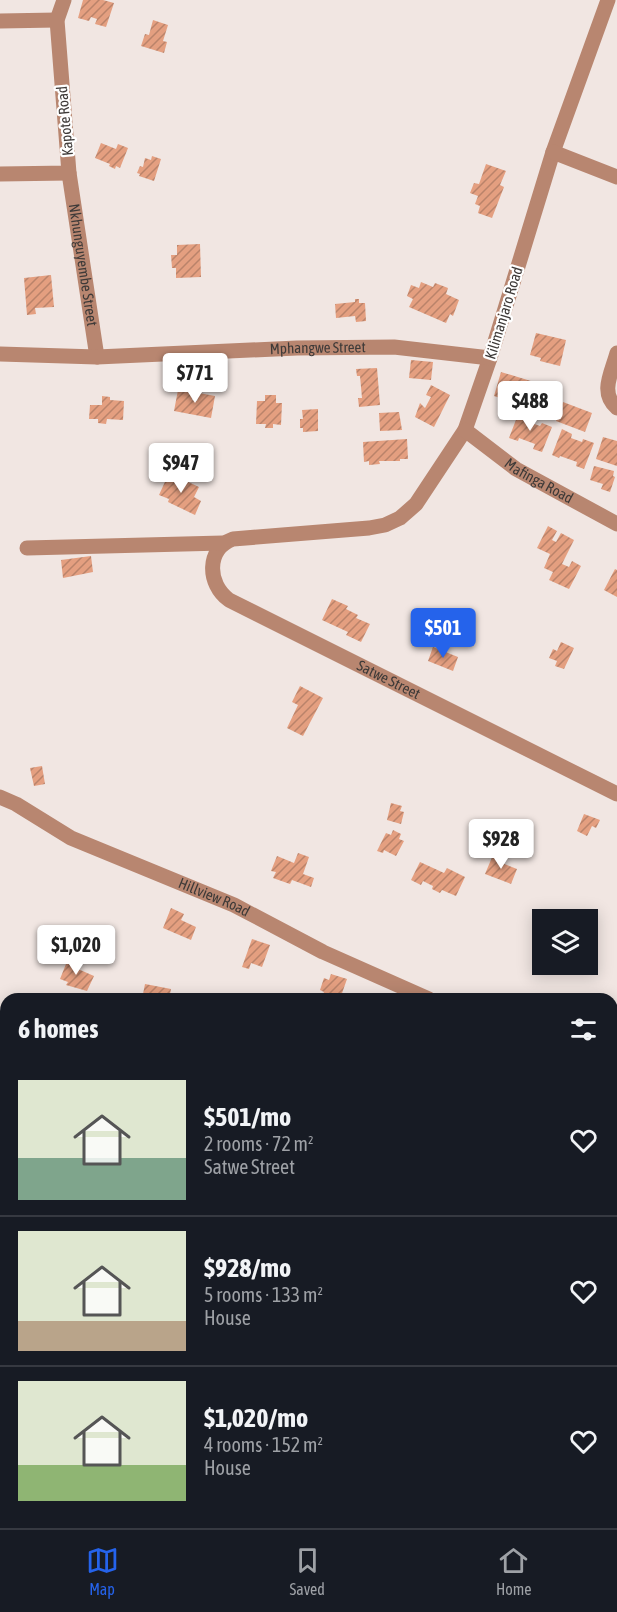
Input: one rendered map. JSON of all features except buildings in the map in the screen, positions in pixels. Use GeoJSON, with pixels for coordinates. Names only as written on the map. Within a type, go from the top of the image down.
{"type":"FeatureCollection","features":[{"type":"Feature","properties":{"kind":"street","name":"Kapote Road"},"geometry":{"type":"LineString","coordinates":[[0,174],[69,173],[57,20],[64,0]]}},
{"type":"Feature","properties":{"kind":"street","name":"Kilimanjaro Road"},"geometry":{"type":"LineString","coordinates":[[27,548],[228,541],[369,528],[386,525],[400,518],[416,504],[465,430],[490,358],[553,152],[608,0]]}},
{"type":"Feature","properties":{"kind":"street"},"geometry":{"type":"LineString","coordinates":[[0,21],[57,20]]}},
{"type":"Feature","properties":{"kind":"street"},"geometry":{"type":"LineString","coordinates":[[553,152],[617,177]]}},
{"type":"Feature","properties":{"kind":"street","name":"Nkhunguyembe Street"},"geometry":{"type":"LineString","coordinates":[[69,173],[97,357]]}},
{"type":"Feature","properties":{"kind":"street","name":"Mphangwe Street"},"geometry":{"type":"LineString","coordinates":[[0,354],[97,357],[394,347],[490,358]]}},
{"type":"Feature","properties":{"kind":"street"},"geometry":{"type":"LineString","coordinates":[[617,353],[606,391],[609,401],[617,408]]}},
{"type":"Feature","properties":{"kind":"street","name":"Mafinga Road"},"geometry":{"type":"LineString","coordinates":[[465,430],[516,469],[617,524]]}},
{"type":"Feature","properties":{"kind":"street","name":"Satwe Street"},"geometry":{"type":"LineString","coordinates":[[228,541],[216,551],[213,565],[215,585],[220,594],[229,600],[617,794]]}},
{"type":"Feature","properties":{"kind":"street","name":"Hillview Road"},"geometry":{"type":"LineString","coordinates":[[0,797],[16,804],[71,838],[234,905],[323,952],[415,993]]}}]}
